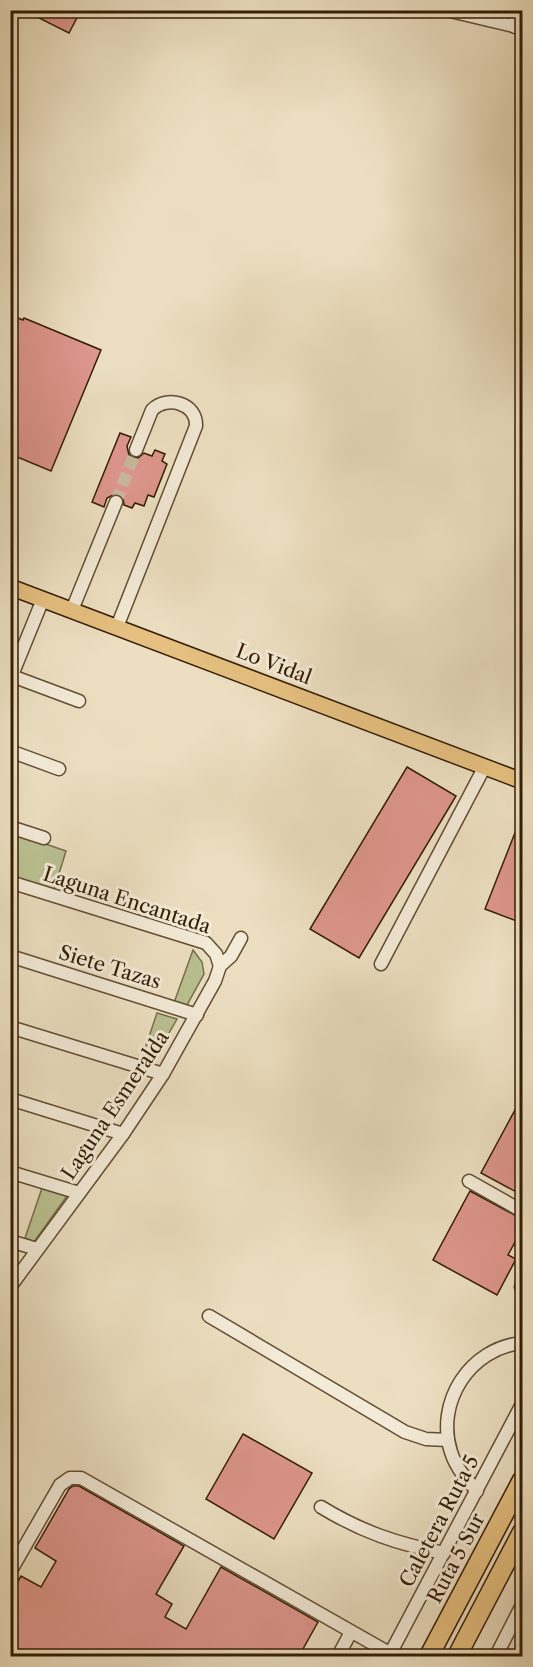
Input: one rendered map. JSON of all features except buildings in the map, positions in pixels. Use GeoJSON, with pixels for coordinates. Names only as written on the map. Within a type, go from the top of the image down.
{"type":"FeatureCollection","features":[{"type":"Feature","properties":{"kind":"highway","name":"Ruta 5 Sur"},"geometry":{"type":"LineString","coordinates":[[429,1656],[522,1480]]}},
{"type":"Feature","properties":{"kind":"highway"},"geometry":{"type":"LineString","coordinates":[[457,1656],[522,1532]]}},
{"type":"Feature","properties":{"kind":"main road","name":"Lo Vidal"},"geometry":{"type":"LineString","coordinates":[[10,587],[522,780]]}},
{"type":"Feature","properties":{"kind":"street"},"geometry":{"type":"LineString","coordinates":[[447,11],[519,28],[516,10]]}},
{"type":"Feature","properties":{"kind":"street"},"geometry":{"type":"LineString","coordinates":[[117,627],[196,426],[193,412],[186,406],[172,401],[156,406],[152,410],[136,450]]}},
{"type":"Feature","properties":{"kind":"street"},"geometry":{"type":"LineString","coordinates":[[72,610],[116,502]]}},
{"type":"Feature","properties":{"kind":"street"},"geometry":{"type":"LineString","coordinates":[[42,599],[11,678],[79,701]]}},
{"type":"Feature","properties":{"kind":"street"},"geometry":{"type":"LineString","coordinates":[[10,752],[59,769]]}},
{"type":"Feature","properties":{"kind":"street"},"geometry":{"type":"LineString","coordinates":[[381,964],[485,766]]}},
{"type":"Feature","properties":{"kind":"street"},"geometry":{"type":"LineString","coordinates":[[10,827],[44,838]]}},
{"type":"Feature","properties":{"kind":"street","name":"Laguna Encantada"},"geometry":{"type":"LineString","coordinates":[[10,882],[206,943],[216,954],[220,966]]}},
{"type":"Feature","properties":{"kind":"street","name":"Laguna Esmeralda"},"geometry":{"type":"LineString","coordinates":[[10,1287],[123,1134],[163,1074],[215,981],[220,966],[231,956],[241,938]]}},
{"type":"Feature","properties":{"kind":"street","name":"Siete Tazas"},"geometry":{"type":"LineString","coordinates":[[10,956],[197,1015]]}},
{"type":"Feature","properties":{"kind":"street"},"geometry":{"type":"LineString","coordinates":[[10,1027],[163,1074]]}},
{"type":"Feature","properties":{"kind":"street"},"geometry":{"type":"LineString","coordinates":[[10,1099],[123,1134]]}},
{"type":"Feature","properties":{"kind":"street"},"geometry":{"type":"LineString","coordinates":[[10,1172],[79,1193]]}},
{"type":"Feature","properties":{"kind":"street"},"geometry":{"type":"LineString","coordinates":[[469,1181],[522,1211]]}},
{"type":"Feature","properties":{"kind":"street"},"geometry":{"type":"LineString","coordinates":[[10,1241],[37,1249]]}},
{"type":"Feature","properties":{"kind":"street"},"geometry":{"type":"LineString","coordinates":[[209,1316],[405,1432],[426,1439],[448,1440]]}},
{"type":"Feature","properties":{"kind":"street"},"geometry":{"type":"LineString","coordinates":[[477,1491],[455,1463],[448,1440],[450,1405],[459,1383],[479,1361],[494,1351],[522,1343]]}},
{"type":"Feature","properties":{"kind":"street","name":"Caletera Ruta 5"},"geometry":{"type":"LineString","coordinates":[[390,1655],[522,1404]]}},
{"type":"Feature","properties":{"kind":"street"},"geometry":{"type":"LineString","coordinates":[[10,1572],[60,1485],[70,1478],[81,1478],[390,1655]]}},
{"type":"Feature","properties":{"kind":"street"},"geometry":{"type":"LineString","coordinates":[[321,1507],[381,1538],[409,1547],[444,1553]]}},
{"type":"Feature","properties":{"kind":"street"},"geometry":{"type":"LineString","coordinates":[[496,1656],[522,1605]]}},
{"type":"Feature","properties":{"kind":"street"},"geometry":{"type":"LineString","coordinates":[[338,1656],[351,1632]]}},
{"type":"Feature","properties":{"kind":"green space"},"geometry":{"type":"Polygon","coordinates":[[[11,832],[66,851],[54,890],[11,876],[11,832]]]}},
{"type":"Feature","properties":{"kind":"green space"},"geometry":{"type":"Polygon","coordinates":[[[193,950],[202,962],[204,974],[182,1014],[171,1011],[193,950]]]}},
{"type":"Feature","properties":{"kind":"green space"},"geometry":{"type":"Polygon","coordinates":[[[157,1013],[177,1019],[146,1073],[138,1069],[157,1013]]]}},
{"type":"Feature","properties":{"kind":"green space"},"geometry":{"type":"Polygon","coordinates":[[[42,1188],[67,1196],[34,1242],[25,1238],[42,1188]]]}},
{"type":"Feature","properties":{"kind":"tunnel"},"geometry":{"type":"LineString","coordinates":[[116,502],[136,450]]}}]}
